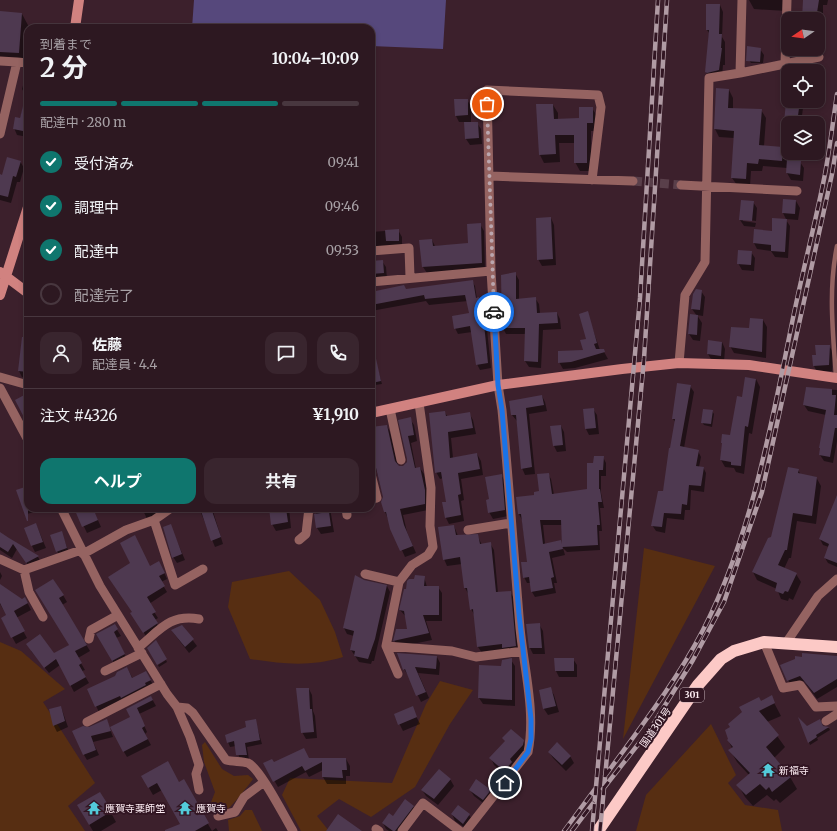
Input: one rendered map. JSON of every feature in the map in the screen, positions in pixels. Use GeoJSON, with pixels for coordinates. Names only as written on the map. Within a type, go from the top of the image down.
{"type":"FeatureCollection","features":[{"type":"Feature","properties":{"kind":"highway","name":"国道301号"},"geometry":{"type":"LineString","coordinates":[[598,831],[698,685],[721,659],[734,651],[764,642],[837,647]]}},
{"type":"Feature","properties":{"kind":"street"},"geometry":{"type":"LineString","coordinates":[[740,73],[742,0]]}},
{"type":"Feature","properties":{"kind":"street"},"geometry":{"type":"LineString","coordinates":[[787,0],[785,64],[819,57]]}},
{"type":"Feature","properties":{"kind":"street"},"geometry":{"type":"LineString","coordinates":[[76,24],[78,5]]}},
{"type":"Feature","properties":{"kind":"street"},"geometry":{"type":"LineString","coordinates":[[0,61],[24,63]]}},
{"type":"Feature","properties":{"kind":"street"},"geometry":{"type":"LineString","coordinates":[[0,134],[17,62]]}},
{"type":"Feature","properties":{"kind":"street"},"geometry":{"type":"LineString","coordinates":[[679,363],[685,295],[705,262],[709,78],[781,65]]}},
{"type":"Feature","properties":{"kind":"street"},"geometry":{"type":"LineString","coordinates":[[466,831],[528,752],[531,739],[531,719],[523,651],[502,410],[498,385],[492,271],[487,90],[598,95],[601,107],[592,180]]}},
{"type":"Feature","properties":{"kind":"street"},"geometry":{"type":"LineString","coordinates":[[490,176],[633,182]]}},
{"type":"Feature","properties":{"kind":"street"},"geometry":{"type":"LineString","coordinates":[[681,185],[797,191]]}},
{"type":"Feature","properties":{"kind":"street"},"geometry":{"type":"LineString","coordinates":[[0,295],[4,274],[24,218]]}},
{"type":"Feature","properties":{"kind":"street"},"geometry":{"type":"LineString","coordinates":[[375,251],[409,248],[410,278]]}},
{"type":"Feature","properties":{"kind":"street"},"geometry":{"type":"LineString","coordinates":[[375,282],[492,271]]}},
{"type":"Feature","properties":{"kind":"street"},"geometry":{"type":"LineString","coordinates":[[4,274],[24,290]]}},
{"type":"Feature","properties":{"kind":"street"},"geometry":{"type":"LineString","coordinates":[[375,412],[498,385],[609,370],[679,363],[749,365],[837,378]]}},
{"type":"Feature","properties":{"kind":"street"},"geometry":{"type":"LineString","coordinates":[[0,377],[24,383]]}},
{"type":"Feature","properties":{"kind":"street"},"geometry":{"type":"LineString","coordinates":[[0,388],[24,433]]}},
{"type":"Feature","properties":{"kind":"street"},"geometry":{"type":"LineString","coordinates":[[398,674],[386,646],[399,582],[412,565],[428,555],[433,547],[430,526],[430,488],[419,403]]}},
{"type":"Feature","properties":{"kind":"street"},"geometry":{"type":"LineString","coordinates":[[390,409],[401,460]]}},
{"type":"Feature","properties":{"kind":"street"},"geometry":{"type":"LineString","coordinates":[[375,490],[377,498],[375,498]]}},
{"type":"Feature","properties":{"kind":"street"},"geometry":{"type":"LineString","coordinates":[[63,512],[82,552],[118,615],[160,684],[177,707],[190,737],[199,765],[196,774],[199,790]]}},
{"type":"Feature","properties":{"kind":"street"},"geometry":{"type":"LineString","coordinates":[[0,559],[24,570],[82,552],[126,530],[154,520],[165,512]]}},
{"type":"Feature","properties":{"kind":"street"},"geometry":{"type":"LineString","coordinates":[[299,540],[306,534],[311,512]]}},
{"type":"Feature","properties":{"kind":"street"},"geometry":{"type":"LineString","coordinates":[[154,520],[175,585],[203,569]]}},
{"type":"Feature","properties":{"kind":"street"},"geometry":{"type":"LineString","coordinates":[[468,530],[511,523]]}},
{"type":"Feature","properties":{"kind":"street"},"geometry":{"type":"LineString","coordinates":[[24,570],[29,592],[44,616]]}},
{"type":"Feature","properties":{"kind":"street"},"geometry":{"type":"LineString","coordinates":[[365,574],[399,582]]}},
{"type":"Feature","properties":{"kind":"street"},"geometry":{"type":"LineString","coordinates":[[786,643],[818,596],[837,579]]}},
{"type":"Feature","properties":{"kind":"street"},"geometry":{"type":"LineString","coordinates":[[89,639],[91,630],[118,615]]}},
{"type":"Feature","properties":{"kind":"street"},"geometry":{"type":"LineString","coordinates":[[105,671],[140,651],[173,619],[188,617],[199,619]]}},
{"type":"Feature","properties":{"kind":"street"},"geometry":{"type":"LineString","coordinates":[[764,642],[783,688],[800,685],[816,707],[837,706]]}},
{"type":"Feature","properties":{"kind":"street"},"geometry":{"type":"LineString","coordinates":[[386,646],[452,651],[476,656],[523,651]]}},
{"type":"Feature","properties":{"kind":"street"},"geometry":{"type":"LineString","coordinates":[[87,722],[160,684]]}},
{"type":"Feature","properties":{"kind":"street"},"geometry":{"type":"LineString","coordinates":[[177,707],[187,708],[194,713],[223,757],[230,761],[250,765],[264,782],[293,831]]}},
{"type":"Feature","properties":{"kind":"street"},"geometry":{"type":"LineString","coordinates":[[826,721],[837,714]]}},
{"type":"Feature","properties":{"kind":"street"},"geometry":{"type":"LineString","coordinates":[[218,816],[235,812],[244,797],[264,782]]}},
{"type":"Feature","properties":{"kind":"street"},"geometry":{"type":"LineString","coordinates":[[402,831],[423,803],[460,831]]}},
{"type":"Feature","properties":{"kind":"lane"},"geometry":{"type":"LineString","coordinates":[[837,246],[832,270],[831,294],[837,378]]}},
{"type":"Feature","properties":{"kind":"shaded area"},"geometry":{"type":"Polygon","coordinates":[[[194,0],[446,0],[443,49],[375,46],[375,24],[192,24],[194,0]]]}},
{"type":"Feature","properties":{"kind":"shaded area"},"geometry":{"type":"Polygon","coordinates":[[[644,548],[715,566],[623,739],[644,548]]]}},
{"type":"Feature","properties":{"kind":"shaded area"},"geometry":{"type":"Polygon","coordinates":[[[289,571],[320,600],[335,632],[343,657],[319,662],[296,664],[250,659],[228,607],[232,582],[289,571]]]}},
{"type":"Feature","properties":{"kind":"shaded area"},"geometry":{"type":"Polygon","coordinates":[[[0,642],[21,651],[65,689],[43,702],[95,783],[68,806],[85,831],[0,831],[0,642]]]}},
{"type":"Feature","properties":{"kind":"shaded area"},"geometry":{"type":"Polygon","coordinates":[[[440,681],[473,690],[450,724],[415,787],[371,817],[339,799],[317,816],[329,831],[301,831],[282,795],[290,778],[392,783],[426,704],[440,681]]]}},
{"type":"Feature","properties":{"kind":"shaded area"},"geometry":{"type":"Polygon","coordinates":[[[711,724],[736,775],[728,783],[745,805],[778,810],[782,831],[636,831],[646,795],[711,724]]]}},
{"type":"Feature","properties":{"kind":"shaded area"},"geometry":{"type":"Polygon","coordinates":[[[205,742],[222,769],[234,776],[248,775],[253,779],[229,808],[217,811],[210,805],[215,792],[204,762],[202,745],[205,742]]]}},
{"type":"Feature","properties":{"kind":"shaded area"},"geometry":{"type":"Polygon","coordinates":[[[245,810],[252,810],[262,831],[229,831],[228,820],[240,816],[245,810]]]}},
{"type":"Feature","properties":{"kind":"building"},"geometry":{"type":"Polygon","coordinates":[[[803,0],[819,0],[817,12],[802,12],[803,0]]]}},
{"type":"Feature","properties":{"kind":"building"},"geometry":{"type":"Polygon","coordinates":[[[706,4],[720,4],[719,34],[722,34],[719,70],[707,73],[705,72],[709,30],[706,30],[706,4]]]}},
{"type":"Feature","properties":{"kind":"building"},"geometry":{"type":"Polygon","coordinates":[[[0,11],[22,13],[19,53],[0,52],[0,11]]]}},
{"type":"Feature","properties":{"kind":"building"},"geometry":{"type":"Polygon","coordinates":[[[747,46],[761,48],[760,62],[746,61],[747,46]]]}},
{"type":"Feature","properties":{"kind":"building"},"geometry":{"type":"Polygon","coordinates":[[[716,88],[729,89],[728,108],[762,109],[759,145],[781,147],[782,161],[759,159],[758,164],[747,163],[746,179],[731,178],[734,131],[714,129],[716,88]]]}},
{"type":"Feature","properties":{"kind":"building"},"geometry":{"type":"Polygon","coordinates":[[[454,99],[468,99],[468,115],[455,116],[454,99]]]}},
{"type":"Feature","properties":{"kind":"building"},"geometry":{"type":"Polygon","coordinates":[[[24,102],[24,131],[13,129],[15,117],[20,118],[24,102]]]}},
{"type":"Feature","properties":{"kind":"building"},"geometry":{"type":"Polygon","coordinates":[[[536,104],[553,104],[554,119],[579,118],[579,107],[593,107],[593,123],[587,123],[587,163],[574,163],[574,135],[555,135],[556,154],[539,155],[536,104]]]}},
{"type":"Feature","properties":{"kind":"building"},"geometry":{"type":"Polygon","coordinates":[[[785,108],[799,108],[798,116],[785,116],[785,108]]]}},
{"type":"Feature","properties":{"kind":"building"},"geometry":{"type":"Polygon","coordinates":[[[464,122],[478,122],[479,138],[465,139],[464,122]]]}},
{"type":"Feature","properties":{"kind":"building"},"geometry":{"type":"Polygon","coordinates":[[[7,157],[21,161],[16,177],[13,176],[8,197],[0,195],[0,174],[2,175],[7,157]]]}},
{"type":"Feature","properties":{"kind":"building"},"geometry":{"type":"Polygon","coordinates":[[[787,160],[801,161],[800,175],[786,173],[787,160]]]}},
{"type":"Feature","properties":{"kind":"building"},"geometry":{"type":"Polygon","coordinates":[[[783,199],[796,200],[795,214],[782,213],[783,199]]]}},
{"type":"Feature","properties":{"kind":"building"},"geometry":{"type":"Polygon","coordinates":[[[741,200],[754,201],[752,221],[739,220],[741,200]]]}},
{"type":"Feature","properties":{"kind":"building"},"geometry":{"type":"Polygon","coordinates":[[[551,217],[553,259],[537,260],[536,218],[551,217]]]}},
{"type":"Feature","properties":{"kind":"building"},"geometry":{"type":"Polygon","coordinates":[[[772,218],[787,219],[785,252],[771,251],[771,245],[753,243],[754,229],[772,231],[772,218]]]}},
{"type":"Feature","properties":{"kind":"building"},"geometry":{"type":"Polygon","coordinates":[[[481,223],[482,263],[422,267],[419,240],[432,239],[433,246],[468,243],[467,224],[481,223]]]}},
{"type":"Feature","properties":{"kind":"building"},"geometry":{"type":"Polygon","coordinates":[[[399,229],[399,241],[386,241],[385,230],[399,229]]]}},
{"type":"Feature","properties":{"kind":"building"},"geometry":{"type":"Polygon","coordinates":[[[738,250],[752,251],[751,265],[737,264],[738,250]]]}},
{"type":"Feature","properties":{"kind":"building"},"geometry":{"type":"Polygon","coordinates":[[[383,260],[384,273],[375,274],[375,261],[383,260]]]}},
{"type":"Feature","properties":{"kind":"building"},"geometry":{"type":"Polygon","coordinates":[[[516,272],[516,299],[536,297],[537,313],[557,312],[558,323],[539,324],[538,362],[524,361],[525,328],[502,328],[501,275],[516,272]]]}},
{"type":"Feature","properties":{"kind":"building"},"geometry":{"type":"Polygon","coordinates":[[[473,280],[476,298],[479,297],[483,314],[488,363],[476,365],[470,326],[454,329],[452,316],[469,313],[465,295],[425,299],[424,295],[375,304],[375,291],[404,285],[406,289],[473,280]]]}},
{"type":"Feature","properties":{"kind":"building"},"geometry":{"type":"Polygon","coordinates":[[[696,289],[702,290],[700,310],[691,309],[693,294],[696,289]]]}},
{"type":"Feature","properties":{"kind":"building"},"geometry":{"type":"Polygon","coordinates":[[[588,311],[597,343],[594,344],[596,349],[604,349],[605,352],[571,362],[558,363],[558,351],[583,350],[580,340],[586,339],[579,314],[588,311]]]}},
{"type":"Feature","properties":{"kind":"building"},"geometry":{"type":"Polygon","coordinates":[[[690,314],[698,315],[697,335],[688,334],[690,314]]]}},
{"type":"Feature","properties":{"kind":"building"},"geometry":{"type":"Polygon","coordinates":[[[750,318],[763,319],[762,352],[729,347],[731,327],[749,328],[750,318]]]}},
{"type":"Feature","properties":{"kind":"building"},"geometry":{"type":"Polygon","coordinates":[[[22,337],[24,337],[24,372],[18,371],[22,337]]]}},
{"type":"Feature","properties":{"kind":"building"},"geometry":{"type":"Polygon","coordinates":[[[708,340],[722,342],[721,356],[707,354],[708,340]]]}},
{"type":"Feature","properties":{"kind":"building"},"geometry":{"type":"Polygon","coordinates":[[[815,345],[830,345],[829,365],[813,366],[812,355],[816,355],[815,345]]]}},
{"type":"Feature","properties":{"kind":"building"},"geometry":{"type":"Polygon","coordinates":[[[375,354],[381,381],[375,382],[375,354]]]}},
{"type":"Feature","properties":{"kind":"building"},"geometry":{"type":"Polygon","coordinates":[[[745,377],[756,379],[748,427],[745,426],[741,466],[731,465],[731,462],[720,460],[722,434],[730,435],[737,396],[742,397],[745,377]]]}},
{"type":"Feature","properties":{"kind":"building"},"geometry":{"type":"Polygon","coordinates":[[[677,383],[691,385],[680,446],[699,450],[696,466],[704,467],[701,486],[689,485],[687,505],[682,504],[681,514],[664,513],[662,527],[651,526],[658,491],[663,491],[675,419],[672,419],[677,383]]]}},
{"type":"Feature","properties":{"kind":"building"},"geometry":{"type":"Polygon","coordinates":[[[806,387],[832,389],[832,395],[836,395],[834,415],[837,415],[837,428],[835,428],[830,457],[819,455],[826,410],[803,405],[806,387]]]}},
{"type":"Feature","properties":{"kind":"building"},"geometry":{"type":"Polygon","coordinates":[[[24,395],[24,417],[15,400],[24,395]]]}},
{"type":"Feature","properties":{"kind":"building"},"geometry":{"type":"Polygon","coordinates":[[[542,395],[544,405],[526,408],[532,467],[521,469],[516,415],[511,415],[509,401],[542,395]]]}},
{"type":"Feature","properties":{"kind":"building"},"geometry":{"type":"Polygon","coordinates":[[[594,408],[596,428],[585,429],[583,409],[594,408]]]}},
{"type":"Feature","properties":{"kind":"building"},"geometry":{"type":"Polygon","coordinates":[[[703,409],[713,410],[711,424],[701,423],[703,409]]]}},
{"type":"Feature","properties":{"kind":"building"},"geometry":{"type":"Polygon","coordinates":[[[445,411],[446,416],[470,412],[473,428],[448,432],[450,458],[477,453],[480,469],[458,473],[461,494],[458,495],[461,515],[445,518],[442,502],[446,502],[441,472],[435,473],[429,413],[445,411]]]}},
{"type":"Feature","properties":{"kind":"building"},"geometry":{"type":"Polygon","coordinates":[[[411,417],[414,435],[408,436],[415,468],[420,467],[425,490],[425,504],[400,509],[404,525],[413,546],[400,551],[390,529],[386,512],[384,512],[381,502],[383,497],[375,464],[375,426],[387,425],[395,461],[399,466],[403,466],[407,462],[398,420],[411,417]]]}},
{"type":"Feature","properties":{"kind":"building"},"geometry":{"type":"Polygon","coordinates":[[[561,425],[563,445],[553,446],[550,426],[561,425]]]}},
{"type":"Feature","properties":{"kind":"building"},"geometry":{"type":"Polygon","coordinates":[[[594,456],[604,456],[603,470],[599,470],[599,489],[602,502],[598,502],[600,525],[597,525],[598,545],[563,547],[563,549],[549,552],[554,577],[551,578],[553,588],[531,592],[529,577],[523,578],[521,562],[527,562],[521,514],[518,514],[516,497],[534,495],[534,492],[539,491],[537,474],[549,473],[552,494],[587,489],[587,463],[593,463],[594,456]],[[540,520],[543,544],[561,540],[562,544],[561,520],[540,520]]]}},
{"type":"Feature","properties":{"kind":"building"},"geometry":{"type":"Polygon","coordinates":[[[788,467],[799,469],[798,473],[817,477],[812,516],[793,513],[787,550],[785,550],[778,565],[797,573],[788,592],[785,591],[783,594],[775,591],[777,583],[752,572],[768,538],[771,537],[788,467]]]}},
{"type":"Feature","properties":{"kind":"building"},"geometry":{"type":"Polygon","coordinates":[[[502,474],[505,510],[488,513],[486,500],[489,499],[485,477],[502,474]]]}},
{"type":"Feature","properties":{"kind":"building"},"geometry":{"type":"Polygon","coordinates":[[[24,487],[24,512],[28,512],[28,521],[27,521],[16,490],[24,487]]]}},
{"type":"Feature","properties":{"kind":"building"},"geometry":{"type":"Polygon","coordinates":[[[837,495],[837,563],[824,558],[829,544],[819,539],[837,495]]]}},
{"type":"Feature","properties":{"kind":"building"},"geometry":{"type":"Polygon","coordinates":[[[76,512],[95,512],[98,520],[82,527],[76,512]]]}},
{"type":"Feature","properties":{"kind":"building"},"geometry":{"type":"Polygon","coordinates":[[[201,512],[212,512],[221,537],[211,541],[201,512]]]}},
{"type":"Feature","properties":{"kind":"building"},"geometry":{"type":"Polygon","coordinates":[[[269,512],[287,512],[288,522],[271,525],[269,512]]]}},
{"type":"Feature","properties":{"kind":"building"},"geometry":{"type":"Polygon","coordinates":[[[329,512],[331,526],[316,528],[314,514],[329,512]]]}},
{"type":"Feature","properties":{"kind":"building"},"geometry":{"type":"Polygon","coordinates":[[[36,523],[43,542],[31,546],[24,528],[36,523]]]}},
{"type":"Feature","properties":{"kind":"building"},"geometry":{"type":"Polygon","coordinates":[[[171,524],[182,554],[172,558],[163,527],[171,524]]]}},
{"type":"Feature","properties":{"kind":"building"},"geometry":{"type":"Polygon","coordinates":[[[454,525],[456,535],[478,534],[480,544],[491,542],[496,592],[511,591],[516,646],[502,648],[502,644],[477,647],[473,609],[470,610],[467,588],[464,588],[460,557],[443,560],[438,527],[454,525]]]}},
{"type":"Feature","properties":{"kind":"building"},"geometry":{"type":"Polygon","coordinates":[[[62,531],[67,548],[56,552],[50,535],[62,531]]]}},
{"type":"Feature","properties":{"kind":"building"},"geometry":{"type":"Polygon","coordinates":[[[0,532],[39,556],[26,563],[13,544],[8,552],[0,547],[0,532]]]}},
{"type":"Feature","properties":{"kind":"building"},"geometry":{"type":"Polygon","coordinates":[[[135,535],[150,566],[159,561],[165,573],[159,576],[165,586],[147,597],[156,612],[152,614],[158,623],[143,633],[130,613],[132,612],[108,577],[130,563],[120,543],[135,535]]]}},
{"type":"Feature","properties":{"kind":"building"},"geometry":{"type":"Polygon","coordinates":[[[355,575],[364,580],[387,585],[375,639],[368,659],[354,656],[355,651],[350,650],[354,631],[343,628],[355,575]]]}},
{"type":"Feature","properties":{"kind":"building"},"geometry":{"type":"Polygon","coordinates":[[[415,575],[425,576],[424,586],[439,586],[439,615],[423,615],[429,633],[393,641],[396,629],[407,629],[404,611],[399,610],[407,581],[409,579],[414,579],[415,575]]]}},
{"type":"Feature","properties":{"kind":"building"},"geometry":{"type":"Polygon","coordinates":[[[53,579],[64,595],[59,598],[87,645],[75,651],[82,663],[79,665],[86,677],[70,686],[56,659],[44,668],[26,644],[40,634],[54,653],[69,645],[35,590],[53,579]]]}},
{"type":"Feature","properties":{"kind":"building"},"geometry":{"type":"Polygon","coordinates":[[[0,584],[22,599],[25,597],[28,603],[14,611],[25,631],[11,638],[1,618],[6,615],[0,603],[0,584]]]}},
{"type":"Feature","properties":{"kind":"building"},"geometry":{"type":"Polygon","coordinates":[[[540,623],[542,648],[529,648],[526,624],[540,623]]]}},
{"type":"Feature","properties":{"kind":"building"},"geometry":{"type":"Polygon","coordinates":[[[115,624],[118,629],[114,632],[125,654],[112,661],[96,634],[115,624]]]}},
{"type":"Feature","properties":{"kind":"building"},"geometry":{"type":"Polygon","coordinates":[[[182,625],[194,639],[185,647],[171,630],[182,625]]]}},
{"type":"Feature","properties":{"kind":"building"},"geometry":{"type":"Polygon","coordinates":[[[156,640],[167,659],[157,665],[147,648],[156,640]]]}},
{"type":"Feature","properties":{"kind":"building"},"geometry":{"type":"Polygon","coordinates":[[[397,653],[437,656],[436,669],[415,667],[426,692],[416,696],[405,669],[403,670],[397,653]]]}},
{"type":"Feature","properties":{"kind":"building"},"geometry":{"type":"Polygon","coordinates":[[[802,653],[837,656],[837,679],[814,693],[800,676],[787,681],[780,665],[795,659],[795,656],[802,657],[802,653]]]}},
{"type":"Feature","properties":{"kind":"building"},"geometry":{"type":"Polygon","coordinates":[[[512,658],[512,700],[478,698],[479,665],[501,666],[502,660],[512,658]]]}},
{"type":"Feature","properties":{"kind":"building"},"geometry":{"type":"Polygon","coordinates":[[[554,658],[574,658],[574,671],[555,671],[554,658]]]}},
{"type":"Feature","properties":{"kind":"building"},"geometry":{"type":"Polygon","coordinates":[[[127,667],[132,678],[146,671],[151,680],[145,683],[146,685],[121,698],[120,696],[95,707],[87,689],[115,676],[117,672],[127,667]]]}},
{"type":"Feature","properties":{"kind":"building"},"geometry":{"type":"Polygon","coordinates":[[[551,687],[556,706],[543,709],[539,690],[551,687]]]}},
{"type":"Feature","properties":{"kind":"building"},"geometry":{"type":"Polygon","coordinates":[[[296,688],[309,688],[310,709],[312,709],[314,732],[301,733],[296,688]]]}},
{"type":"Feature","properties":{"kind":"building"},"geometry":{"type":"Polygon","coordinates":[[[772,695],[775,703],[759,711],[779,735],[766,747],[791,777],[772,792],[769,787],[766,790],[760,784],[746,795],[736,785],[750,773],[728,750],[733,747],[727,740],[725,730],[730,727],[728,724],[742,712],[739,707],[759,697],[761,701],[772,695]]]}},
{"type":"Feature","properties":{"kind":"building"},"geometry":{"type":"Polygon","coordinates":[[[151,696],[153,700],[137,708],[145,726],[142,728],[148,739],[123,752],[110,727],[130,717],[126,709],[151,696]]]}},
{"type":"Feature","properties":{"kind":"building"},"geometry":{"type":"Polygon","coordinates":[[[61,706],[65,721],[53,726],[49,709],[61,706]]]}},
{"type":"Feature","properties":{"kind":"building"},"geometry":{"type":"Polygon","coordinates":[[[413,706],[417,717],[398,725],[394,714],[413,706]]]}},
{"type":"Feature","properties":{"kind":"building"},"geometry":{"type":"Polygon","coordinates":[[[798,717],[807,726],[820,719],[823,726],[829,727],[816,735],[817,737],[808,743],[798,717]]]}},
{"type":"Feature","properties":{"kind":"building"},"geometry":{"type":"Polygon","coordinates":[[[107,719],[111,731],[91,736],[96,750],[83,755],[72,731],[83,726],[89,727],[107,719]]]}},
{"type":"Feature","properties":{"kind":"building"},"geometry":{"type":"Polygon","coordinates":[[[256,719],[260,740],[245,743],[247,755],[236,755],[234,741],[227,743],[225,735],[246,727],[245,721],[256,719]]]}},
{"type":"Feature","properties":{"kind":"building"},"geometry":{"type":"Polygon","coordinates":[[[511,729],[524,740],[523,745],[510,759],[512,762],[504,771],[489,758],[505,741],[502,738],[511,729]]]}},
{"type":"Feature","properties":{"kind":"building"},"geometry":{"type":"Polygon","coordinates":[[[557,742],[571,756],[562,765],[548,752],[557,742]]]}},
{"type":"Feature","properties":{"kind":"building"},"geometry":{"type":"Polygon","coordinates":[[[304,748],[309,758],[346,758],[347,770],[342,770],[343,778],[322,777],[322,762],[305,771],[302,766],[273,782],[263,763],[272,759],[274,762],[304,748]]]}},
{"type":"Feature","properties":{"kind":"building","name":"應賀寺"},"geometry":{"type":"Polygon","coordinates":[[[168,761],[179,782],[184,779],[209,823],[195,831],[165,831],[180,824],[157,783],[148,788],[141,776],[168,761]]]}},
{"type":"Feature","properties":{"kind":"building"},"geometry":{"type":"Polygon","coordinates":[[[439,769],[451,779],[434,799],[421,790],[439,769]]]}},
{"type":"Feature","properties":{"kind":"building"},"geometry":{"type":"Polygon","coordinates":[[[476,779],[491,790],[483,800],[469,790],[476,779]]]}},
{"type":"Feature","properties":{"kind":"building","name":"應賀寺薬師堂"},"geometry":{"type":"Polygon","coordinates":[[[100,792],[112,811],[89,825],[77,805],[100,792]]]}},
{"type":"Feature","properties":{"kind":"building"},"geometry":{"type":"Polygon","coordinates":[[[405,799],[414,806],[395,831],[393,831],[382,823],[389,813],[393,816],[405,799]]]}},
{"type":"Feature","properties":{"kind":"building"},"geometry":{"type":"Polygon","coordinates":[[[458,805],[470,814],[463,824],[451,814],[458,805]]]}},
{"type":"Feature","properties":{"kind":"building"},"geometry":{"type":"Polygon","coordinates":[[[338,814],[362,831],[326,831],[338,814]]]}},
{"type":"Feature","properties":{"kind":"tunnel"},"geometry":{"type":"LineString","coordinates":[[633,181],[681,185]]}},
{"type":"Feature","properties":{"kind":"railway"},"geometry":{"type":"LineString","coordinates":[[592,831],[640,298],[658,0]]}},
{"type":"Feature","properties":{"kind":"railway"},"geometry":{"type":"LineString","coordinates":[[600,831],[644,359],[667,0]]}},
{"type":"Feature","properties":{"kind":"railway"},"geometry":{"type":"LineString","coordinates":[[605,776],[657,705],[681,668],[703,630],[720,595],[734,558],[767,444],[825,174],[837,94]]}},
{"type":"Feature","properties":{"kind":"railway"},"geometry":{"type":"LineString","coordinates":[[603,789],[651,728],[693,660],[724,602],[762,492],[832,174],[837,143]]}},
{"type":"Feature","properties":{"kind":"railway"},"geometry":{"type":"LineString","coordinates":[[564,831],[595,789]]}},
{"type":"Feature","properties":{"kind":"railway"},"geometry":{"type":"LineString","coordinates":[[572,831],[594,802]]}},
{"type":"Feature","properties":{"kind":"way so far"},"geometry":{"type":"LineString","coordinates":[[487,104],[494,312]]}},
{"type":"Feature","properties":{"kind":"place","name":"新福寺"},"geometry":{"type":"Point","coordinates":[768,770]}},
{"type":"Feature","properties":{"kind":"place","name":"應賀寺薬師堂"},"geometry":{"type":"Point","coordinates":[94,808]}},
{"type":"Feature","properties":{"kind":"place","name":"應賀寺"},"geometry":{"type":"Point","coordinates":[185,808]}},
{"type":"Feature","properties":{"kind":"route"},"geometry":{"type":"LineString","coordinates":[[494,312],[498,385],[502,410],[519,614],[531,719],[531,739],[528,752],[505,783]]}}]}
